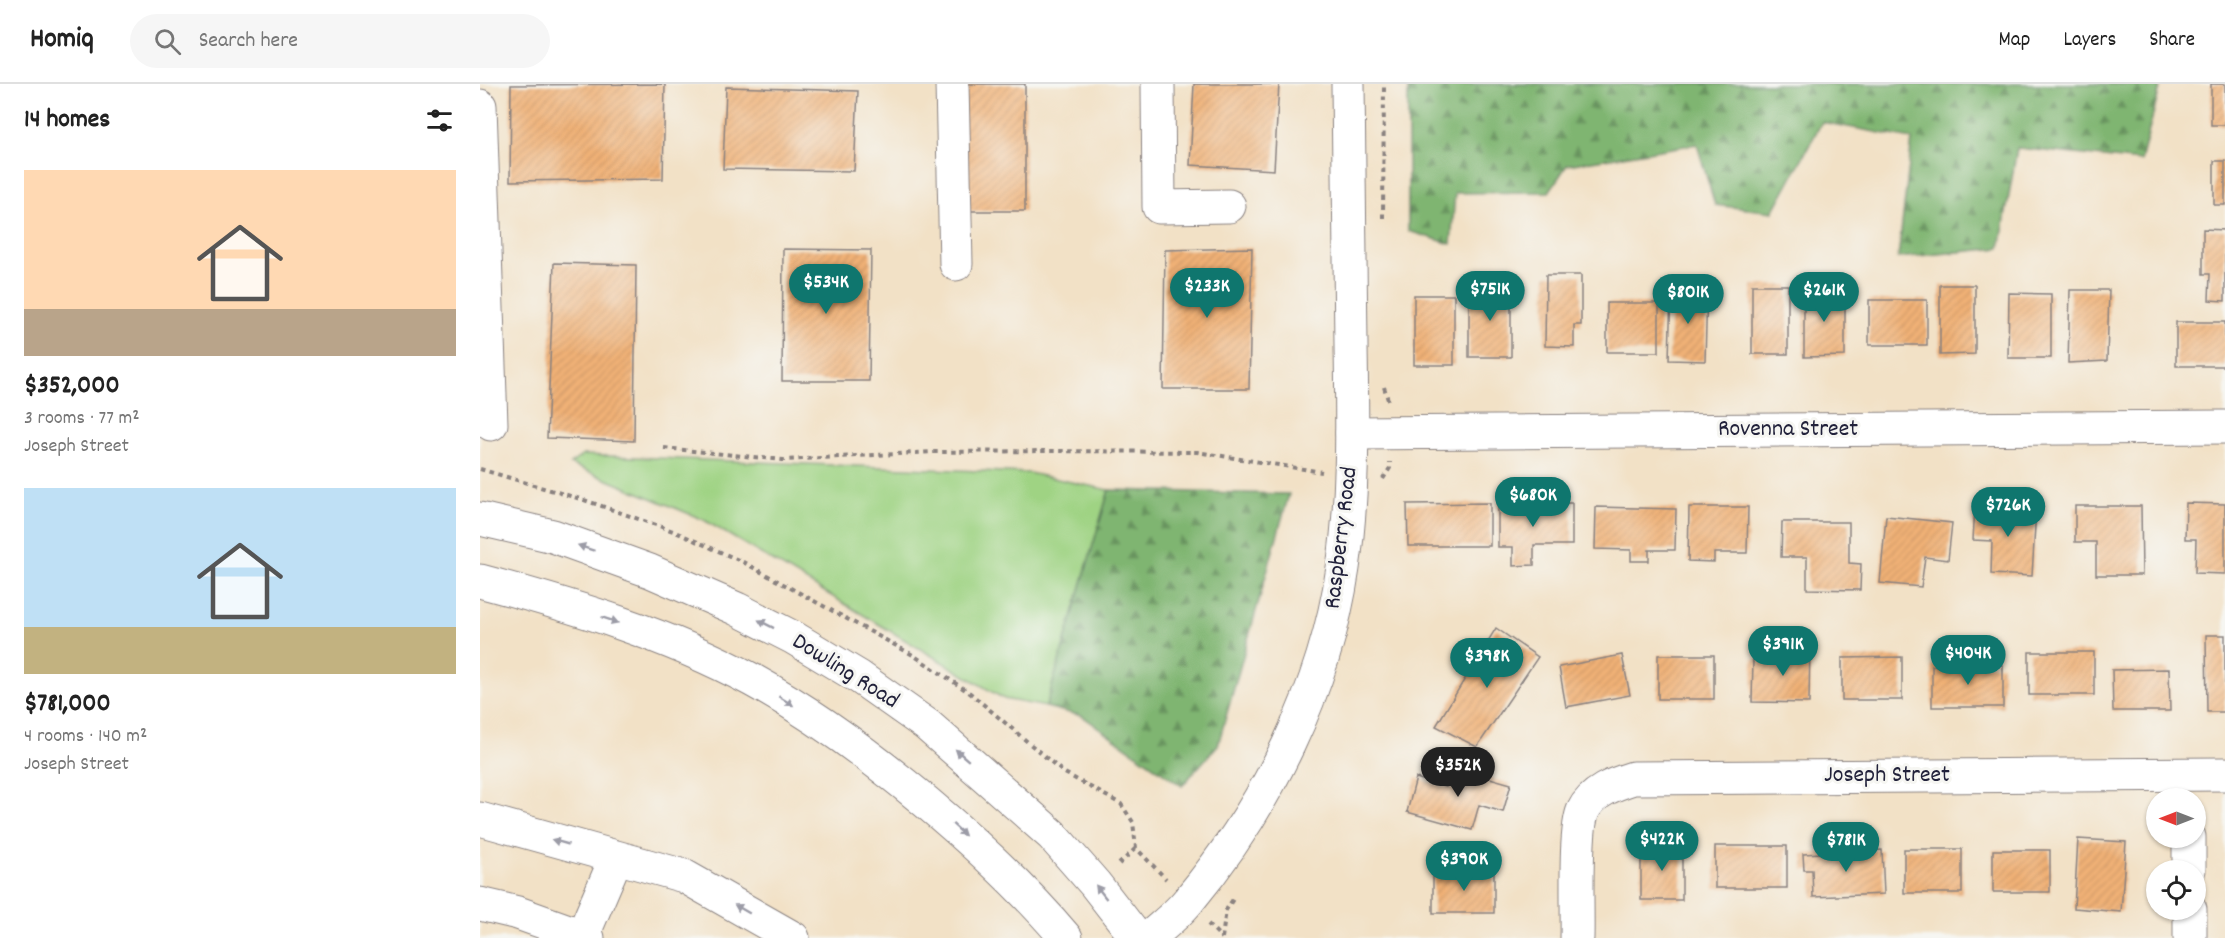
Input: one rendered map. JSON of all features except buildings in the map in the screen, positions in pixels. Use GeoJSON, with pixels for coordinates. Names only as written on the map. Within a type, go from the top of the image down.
{"type":"FeatureCollection","features":[{"type":"Feature","properties":{"kind":"main road"},"geometry":{"type":"LineString","coordinates":[[952,84],[956,264]]}},
{"type":"Feature","properties":{"kind":"main road"},"geometry":{"type":"LineString","coordinates":[[1158,84],[1159,207],[1229,206]]}},
{"type":"Feature","properties":{"kind":"main road","name":"Raspberry Road"},"geometry":{"type":"LineString","coordinates":[[1149,938],[1188,902],[1233,843],[1276,769],[1307,702],[1324,653],[1337,600],[1343,568],[1352,476],[1348,84]]}},
{"type":"Feature","properties":{"kind":"main road"},"geometry":{"type":"LineString","coordinates":[[480,106],[491,424]]}},
{"type":"Feature","properties":{"kind":"main road","name":"Rovenna Street"},"geometry":{"type":"LineString","coordinates":[[1352,433],[2225,427]]}},
{"type":"Feature","properties":{"kind":"main road","name":"Dowling Road"},"geometry":{"type":"LineString","coordinates":[[480,519],[553,536],[650,571],[737,609],[794,638],[859,677],[927,725],[1052,835],[1137,938]]}},
{"type":"Feature","properties":{"kind":"main road"},"geometry":{"type":"LineString","coordinates":[[480,581],[556,601],[655,636],[753,680],[839,734],[957,828],[1008,875],[1066,938]]}},
{"type":"Feature","properties":{"kind":"main road","name":"Joseph Street"},"geometry":{"type":"LineString","coordinates":[[1577,938],[1579,834],[1583,812],[1596,796],[1612,785],[1632,778],[2188,786],[2225,774]]}},
{"type":"Feature","properties":{"kind":"main road"},"geometry":{"type":"LineString","coordinates":[[480,819],[684,876],[792,938]]}},
{"type":"Feature","properties":{"kind":"main road"},"geometry":{"type":"LineString","coordinates":[[480,904],[518,913],[585,937],[616,858]]}},
{"type":"Feature","properties":{"kind":"main road"},"geometry":{"type":"LineString","coordinates":[[2190,920],[2190,938]]}},
{"type":"Feature","properties":{"kind":"path"},"geometry":{"type":"LineString","coordinates":[[664,448],[783,460],[933,452],[1197,452],[1298,470],[1352,476]]}},
{"type":"Feature","properties":{"kind":"green space"},"geometry":{"type":"Polygon","coordinates":[[[1408,84],[2161,84],[2141,161],[2017,148],[2000,248],[1898,258],[1912,139],[1822,122],[1773,212],[1715,205],[1697,144],[1567,165],[1549,192],[1455,193],[1451,244],[1408,231],[1408,84]]]}},
{"type":"Feature","properties":{"kind":"green space"},"geometry":{"type":"Polygon","coordinates":[[[583,455],[1029,473],[1109,490],[1046,707],[1004,699],[704,520],[570,464],[583,455]]]}},
{"type":"Feature","properties":{"kind":"green space"},"geometry":{"type":"Polygon","coordinates":[[[1109,490],[1289,494],[1218,745],[1182,786],[1082,716],[1046,707],[1109,490]]]}}]}
